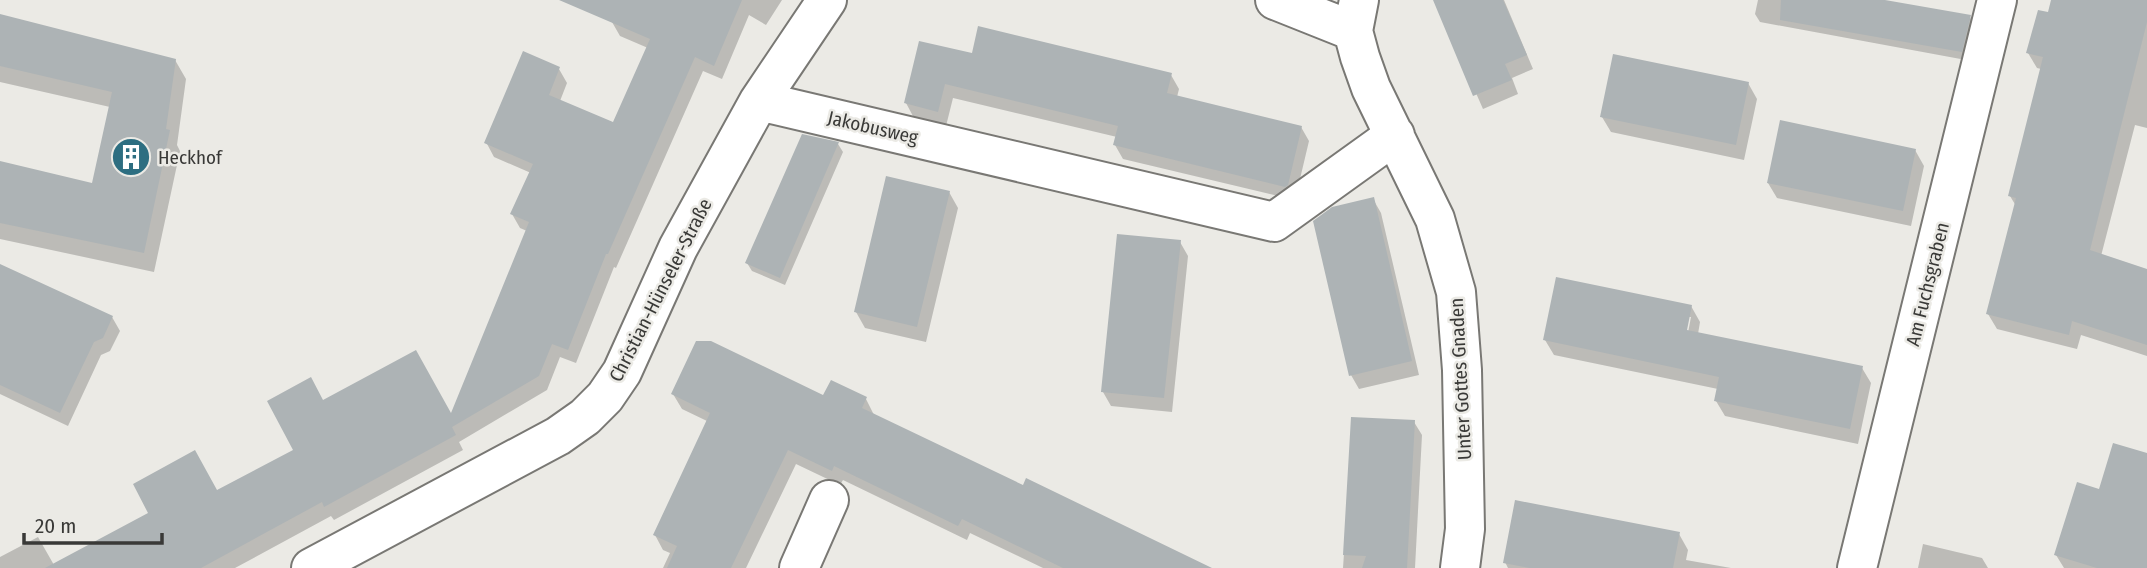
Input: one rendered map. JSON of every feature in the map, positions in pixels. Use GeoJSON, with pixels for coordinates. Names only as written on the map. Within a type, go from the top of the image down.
{"type":"FeatureCollection","features":[{"type":"Feature","properties":{"kind":"street","name":"Christian-Hünseler-Straße"},"geometry":{"type":"LineString","coordinates":[[311,568],[558,436],[585,417],[605,397],[622,372],[678,248],[759,101],[827,0]]}},
{"type":"Feature","properties":{"kind":"street"},"geometry":{"type":"LineString","coordinates":[[1275,0],[1356,16]]}},
{"type":"Feature","properties":{"kind":"street","name":"Am Fuchsgraben"},"geometry":{"type":"LineString","coordinates":[[1857,568],[1997,0]]}},
{"type":"Feature","properties":{"kind":"street","name":"Unter Gottes Gnaden"},"geometry":{"type":"LineString","coordinates":[[1356,16],[1360,57],[1371,88],[1435,219],[1456,292],[1462,370],[1465,529],[1460,568]]}},
{"type":"Feature","properties":{"kind":"street","name":"Jakobusweg"},"geometry":{"type":"LineString","coordinates":[[759,101],[1274,222],[1395,135]]}},
{"type":"Feature","properties":{"kind":"street"},"geometry":{"type":"LineString","coordinates":[[799,568],[829,500]]}},
{"type":"Feature","properties":{"kind":"building"},"geometry":{"type":"Polygon","coordinates":[[[559,0],[742,0],[714,66],[695,57],[606,254],[568,350],[552,344],[539,376],[452,427],[456,435],[324,507],[322,502],[201,568],[45,568],[148,513],[133,484],[195,450],[217,490],[293,450],[267,401],[311,377],[323,400],[416,350],[451,413],[529,222],[510,214],[533,164],[484,143],[523,51],[560,67],[549,95],[613,122],[650,39],[559,0]]]}},
{"type":"Feature","properties":{"kind":"building"},"geometry":{"type":"Polygon","coordinates":[[[1433,0],[1503,0],[1527,55],[1505,64],[1512,80],[1473,96],[1433,0]]]}},
{"type":"Feature","properties":{"kind":"building"},"geometry":{"type":"Polygon","coordinates":[[[1781,0],[1885,0],[1971,15],[1962,52],[1780,20],[1781,0]]]}},
{"type":"Feature","properties":{"kind":"building"},"geometry":{"type":"Polygon","coordinates":[[[2051,0],[2147,0],[2147,22],[2090,250],[2147,269],[2147,345],[2072,321],[2069,335],[1986,314],[2016,198],[2008,196],[2043,57],[2026,53],[2038,10],[2048,12],[2051,0]]]}},
{"type":"Feature","properties":{"kind":"building"},"geometry":{"type":"Polygon","coordinates":[[[0,14],[176,59],[166,129],[170,130],[144,253],[0,223],[0,161],[92,183],[112,92],[0,66],[0,14]]]}},
{"type":"Feature","properties":{"kind":"building"},"geometry":{"type":"Polygon","coordinates":[[[978,26],[1172,73],[1167,93],[1302,126],[1288,185],[1285,187],[1113,145],[1118,126],[945,84],[938,112],[904,103],[919,41],[972,53],[978,26]]]}},
{"type":"Feature","properties":{"kind":"building"},"geometry":{"type":"Polygon","coordinates":[[[1613,54],[1749,82],[1736,145],[1600,117],[1613,54]]]}},
{"type":"Feature","properties":{"kind":"building"},"geometry":{"type":"Polygon","coordinates":[[[1780,120],[1916,149],[1903,211],[1767,183],[1780,120]]]}},
{"type":"Feature","properties":{"kind":"building"},"geometry":{"type":"Polygon","coordinates":[[[802,134],[839,142],[780,278],[745,263],[802,134]]]}},
{"type":"Feature","properties":{"kind":"building"},"geometry":{"type":"Polygon","coordinates":[[[886,176],[950,191],[917,327],[854,312],[886,176]]]}},
{"type":"Feature","properties":{"kind":"building"},"geometry":{"type":"Polygon","coordinates":[[[1374,197],[1412,361],[1349,376],[1313,221],[1332,207],[1374,197]]]}},
{"type":"Feature","properties":{"kind":"building"},"geometry":{"type":"Polygon","coordinates":[[[1117,234],[1181,240],[1164,398],[1101,392],[1117,234]]]}},
{"type":"Feature","properties":{"kind":"building"},"geometry":{"type":"Polygon","coordinates":[[[0,264],[113,316],[103,338],[94,342],[60,413],[0,385],[0,264]]]}},
{"type":"Feature","properties":{"kind":"building"},"geometry":{"type":"Polygon","coordinates":[[[1556,277],[1692,305],[1687,330],[1863,366],[1850,429],[1714,401],[1719,377],[1543,340],[1556,277]]]}},
{"type":"Feature","properties":{"kind":"building"},"geometry":{"type":"Polygon","coordinates":[[[696,341],[711,341],[823,395],[831,380],[867,397],[862,408],[1023,485],[1026,478],[1212,568],[1063,568],[962,519],[958,526],[834,466],[832,471],[788,450],[731,568],[667,568],[677,546],[653,535],[710,413],[671,394],[696,341]]]}},
{"type":"Feature","properties":{"kind":"building"},"geometry":{"type":"Polygon","coordinates":[[[1351,417],[1415,420],[1407,568],[1362,568],[1366,556],[1343,555],[1351,417]]]}},
{"type":"Feature","properties":{"kind":"building"},"geometry":{"type":"Polygon","coordinates":[[[2113,443],[2147,453],[2147,568],[2097,568],[2054,555],[2077,482],[2099,489],[2113,443]]]}},
{"type":"Feature","properties":{"kind":"building"},"geometry":{"type":"Polygon","coordinates":[[[1515,500],[1680,532],[1673,568],[1530,568],[1503,563],[1515,500]]]}},
{"type":"Feature","properties":{"kind":"place","name":"Heckhof"},"geometry":{"type":"Point","coordinates":[131,157]}}]}
